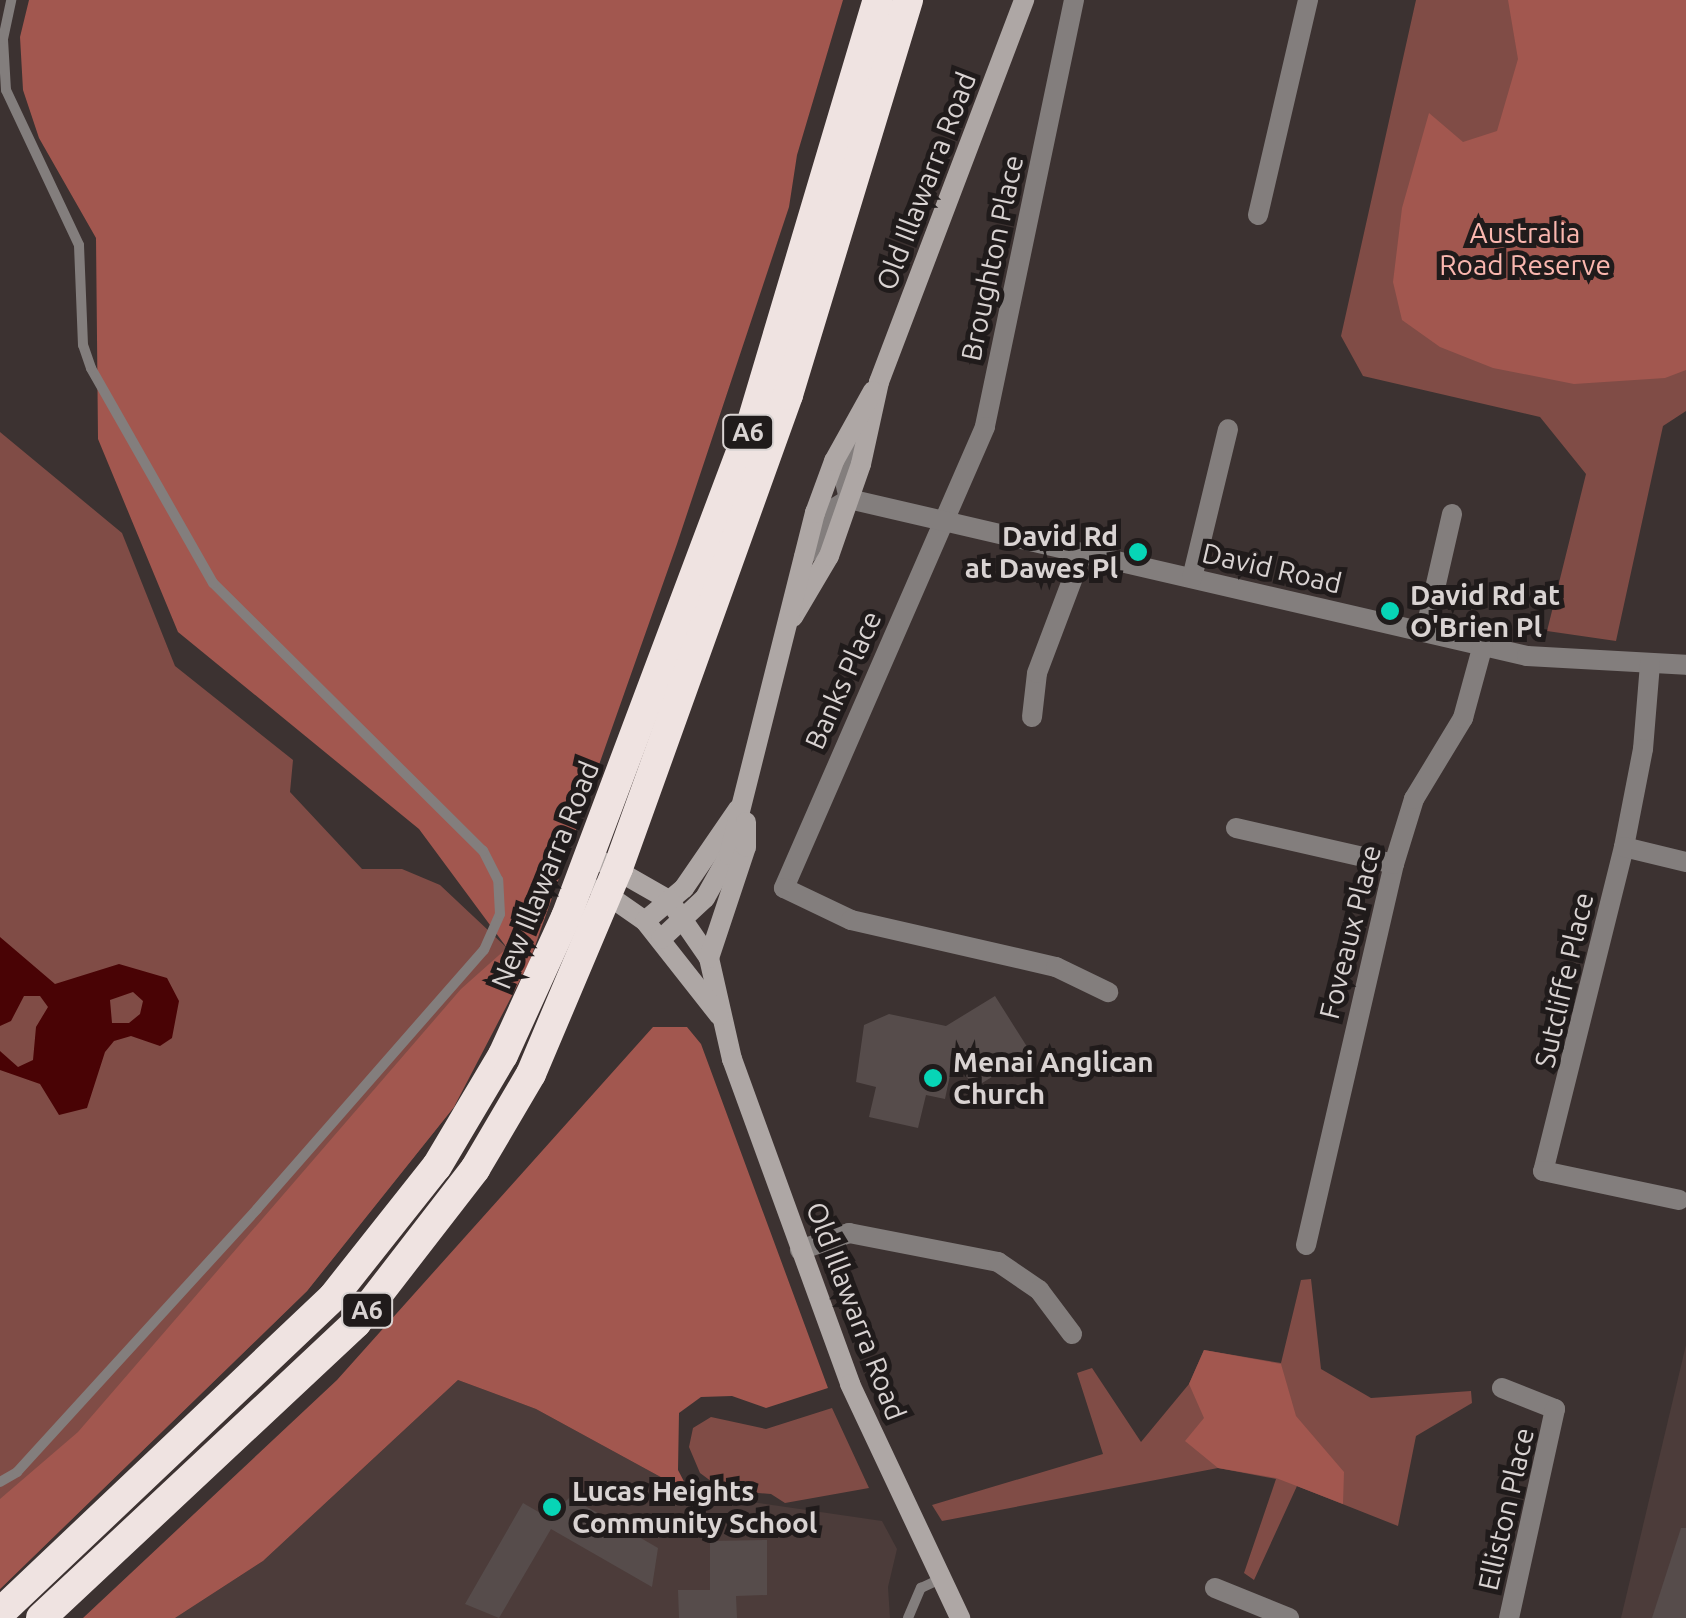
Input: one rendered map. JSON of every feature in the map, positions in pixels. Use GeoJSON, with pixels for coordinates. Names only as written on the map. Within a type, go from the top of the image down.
{"type":"FeatureCollection","features":[{"type":"Feature","properties":{"kind":"highway","name":"New Illawarra Road"},"geometry":{"type":"LineString","coordinates":[[41,1618],[356,1322],[414,1255],[531,1074],[751,425],[878,0]]}},
{"type":"Feature","properties":{"kind":"highway","name":"New Illawarra Road"},"geometry":{"type":"LineString","coordinates":[[0,1614],[333,1297],[399,1217],[503,1055],[599,874],[788,395],[908,0]]}},
{"type":"Feature","properties":{"kind":"street","name":"Old Illawarra Road"},"geometry":{"type":"LineString","coordinates":[[793,617],[829,556],[849,498],[879,382],[1024,0]]}},
{"type":"Feature","properties":{"kind":"street","name":"Broughton Place"},"geometry":{"type":"LineString","coordinates":[[944,520],[984,427],[1074,0]]}},
{"type":"Feature","properties":{"kind":"street"},"geometry":{"type":"LineString","coordinates":[[1258,215],[1308,0]]}},
{"type":"Feature","properties":{"kind":"street","name":"Old Illawarra Road"},"geometry":{"type":"LineString","coordinates":[[661,939],[684,919],[718,878],[746,800],[793,617],[804,557],[854,421],[879,382]]}},
{"type":"Feature","properties":{"kind":"street"},"geometry":{"type":"LineString","coordinates":[[804,557],[820,540],[830,510],[849,498],[844,477],[854,421]]}},
{"type":"Feature","properties":{"kind":"street"},"geometry":{"type":"LineString","coordinates":[[1192,578],[1228,430]]}},
{"type":"Feature","properties":{"kind":"street","name":"David Road"},"geometry":{"type":"LineString","coordinates":[[849,498],[1484,646],[1567,661],[1686,665]]}},
{"type":"Feature","properties":{"kind":"street"},"geometry":{"type":"LineString","coordinates":[[1425,632],[1452,514]]}},
{"type":"Feature","properties":{"kind":"street","name":"Banks Place"},"geometry":{"type":"LineString","coordinates":[[944,520],[790,862],[784,888],[818,908],[1056,967],[1108,992]]}},
{"type":"Feature","properties":{"kind":"street"},"geometry":{"type":"LineString","coordinates":[[1032,717],[1037,673],[1082,554]]}},
{"type":"Feature","properties":{"kind":"street","name":"Foveaux Place"},"geometry":{"type":"LineString","coordinates":[[1306,1245],[1394,864],[1414,799],[1463,718],[1484,646]]}},
{"type":"Feature","properties":{"kind":"street","name":"Sutcliffe Place"},"geometry":{"type":"LineString","coordinates":[[1650,664],[1644,749],[1624,847],[1543,1171],[1678,1200]]}},
{"type":"Feature","properties":{"kind":"street","name":"Old Illawarra Road"},"geometry":{"type":"LineString","coordinates":[[644,921],[707,860],[746,800]]}},
{"type":"Feature","properties":{"kind":"street","name":"Old Illawarra Road"},"geometry":{"type":"LineString","coordinates":[[709,958],[746,847],[746,800]]}},
{"type":"Feature","properties":{"kind":"street"},"geometry":{"type":"LineString","coordinates":[[1236,828],[1394,864]]}},
{"type":"Feature","properties":{"kind":"street"},"geometry":{"type":"LineString","coordinates":[[1624,847],[1686,862]]}},
{"type":"Feature","properties":{"kind":"street","name":"Old Illawarra Road"},"geometry":{"type":"LineString","coordinates":[[599,874],[669,900],[709,958],[720,1016],[850,1384],[960,1618]]}},
{"type":"Feature","properties":{"kind":"street","name":"Old Illawarra Road"},"geometry":{"type":"LineString","coordinates":[[599,874],[661,939],[720,1016]]}},
{"type":"Feature","properties":{"kind":"street"},"geometry":{"type":"LineString","coordinates":[[800,1250],[849,1233],[998,1262],[1039,1290],[1072,1334]]}},
{"type":"Feature","properties":{"kind":"street","name":"Elliston Place"},"geometry":{"type":"LineString","coordinates":[[1502,1388],[1554,1409],[1509,1618]]}},
{"type":"Feature","properties":{"kind":"street"},"geometry":{"type":"LineString","coordinates":[[1215,1588],[1289,1618]]}},
{"type":"Feature","properties":{"kind":"lane"},"geometry":{"type":"LineString","coordinates":[[0,1482],[17,1472],[257,1209],[484,950],[500,914],[498,880],[483,850],[212,583],[91,368],[83,345],[78,245],[6,90],[3,39],[12,0]]}},
{"type":"Feature","properties":{"kind":"lane"},"geometry":{"type":"LineString","coordinates":[[908,1618],[921,1588],[942,1578]]}},
{"type":"Feature","properties":{"kind":"shaded area"},"geometry":{"type":"Polygon","coordinates":[[[0,937],[55,984],[119,964],[167,978],[179,1001],[172,1038],[160,1046],[131,1036],[114,1041],[105,1052],[87,1108],[59,1115],[40,1084],[0,1070],[0,1051],[18,1067],[33,1060],[36,1027],[48,1007],[40,996],[24,996],[11,1021],[0,1026],[0,937]],[[133,992],[110,1000],[112,1023],[129,1023],[140,1014],[143,1001],[133,992]]]}},
{"type":"Feature","properties":{"kind":"shaded area"},"geometry":{"type":"Polygon","coordinates":[[[1686,1345],[1686,1618],[1621,1618],[1686,1345]]]}},
{"type":"Feature","properties":{"kind":"shaded area","name":"Lucas Heights Community School"},"geometry":{"type":"Polygon","coordinates":[[[458,1380],[536,1409],[690,1493],[882,1521],[897,1549],[888,1587],[890,1618],[175,1618],[263,1561],[458,1380]]]}},
{"type":"Feature","properties":{"kind":"green space"},"geometry":{"type":"Polygon","coordinates":[[[29,0],[843,0],[797,155],[789,207],[677,544],[529,963],[454,1107],[307,1291],[0,1589],[0,1499],[78,1432],[461,989],[507,948],[419,829],[178,632],[98,439],[96,238],[39,138],[23,90],[20,37],[29,0]]]}},
{"type":"Feature","properties":{"kind":"green space","name":"Australia Road Reserve"},"geometry":{"type":"Polygon","coordinates":[[[1416,0],[1686,0],[1686,411],[1663,426],[1616,641],[1547,631],[1586,474],[1540,417],[1363,376],[1341,336],[1416,0]]]}},
{"type":"Feature","properties":{"kind":"green space","name":"Australia Road Reserve"},"geometry":{"type":"Polygon","coordinates":[[[1508,0],[1686,0],[1686,370],[1665,378],[1574,384],[1493,368],[1440,347],[1402,320],[1393,282],[1402,208],[1429,113],[1463,142],[1497,131],[1518,59],[1508,0]]]}},
{"type":"Feature","properties":{"kind":"green space"},"geometry":{"type":"Polygon","coordinates":[[[0,432],[122,533],[175,666],[293,760],[290,792],[362,869],[402,869],[440,885],[507,948],[454,1107],[307,1291],[0,1589],[0,432]]]}},
{"type":"Feature","properties":{"kind":"green space"},"geometry":{"type":"Polygon","coordinates":[[[653,1027],[687,1027],[701,1044],[828,1388],[766,1408],[732,1396],[701,1397],[679,1413],[678,1470],[690,1493],[536,1409],[458,1380],[263,1561],[175,1618],[83,1618],[337,1380],[653,1027]]]}},
{"type":"Feature","properties":{"kind":"green space"},"geometry":{"type":"Polygon","coordinates":[[[1311,1279],[1321,1369],[1371,1398],[1471,1391],[1472,1403],[1416,1436],[1398,1526],[1297,1486],[1254,1580],[1244,1573],[1276,1479],[1218,1468],[942,1521],[932,1505],[1103,1454],[1077,1373],[1092,1368],[1141,1442],[1189,1384],[1204,1350],[1281,1363],[1301,1280],[1311,1279]]]}},
{"type":"Feature","properties":{"kind":"green space"},"geometry":{"type":"Polygon","coordinates":[[[1204,1350],[1281,1364],[1296,1416],[1344,1472],[1343,1504],[1276,1478],[1218,1468],[1185,1441],[1204,1418],[1189,1384],[1204,1350]]]}},
{"type":"Feature","properties":{"kind":"green space"},"geometry":{"type":"Polygon","coordinates":[[[832,1408],[869,1488],[785,1503],[771,1494],[723,1490],[700,1473],[689,1447],[693,1428],[711,1417],[766,1429],[832,1408]]]}},
{"type":"Feature","properties":{"kind":"building"},"geometry":{"type":"Polygon","coordinates":[[[995,996],[1031,1053],[974,1088],[954,1056],[945,1099],[926,1095],[918,1128],[869,1117],[876,1087],[856,1082],[864,1025],[889,1014],[946,1026],[995,996]]]}},
{"type":"Feature","properties":{"kind":"building"},"geometry":{"type":"Polygon","coordinates":[[[570,1497],[658,1548],[652,1587],[551,1529],[499,1618],[465,1604],[523,1503],[549,1518],[570,1497]]]}},
{"type":"Feature","properties":{"kind":"building"},"geometry":{"type":"Polygon","coordinates":[[[1681,1528],[1686,1528],[1686,1618],[1652,1618],[1681,1528]]]}},
{"type":"Feature","properties":{"kind":"building"},"geometry":{"type":"Polygon","coordinates":[[[767,1540],[767,1595],[736,1596],[737,1618],[679,1618],[678,1590],[710,1590],[710,1541],[767,1540]]]}},
{"type":"Feature","properties":{"kind":"place","name":"David Rd at Dawes Pl"},"geometry":{"type":"Point","coordinates":[1138,552]}},
{"type":"Feature","properties":{"kind":"place","name":"David Rd at O'Brien Pl"},"geometry":{"type":"Point","coordinates":[1390,611]}},
{"type":"Feature","properties":{"kind":"place","name":"Menai Anglican Church"},"geometry":{"type":"Point","coordinates":[933,1078]}},
{"type":"Feature","properties":{"kind":"place","name":"Lucas Heights Community School"},"geometry":{"type":"Point","coordinates":[552,1507]}}]}
